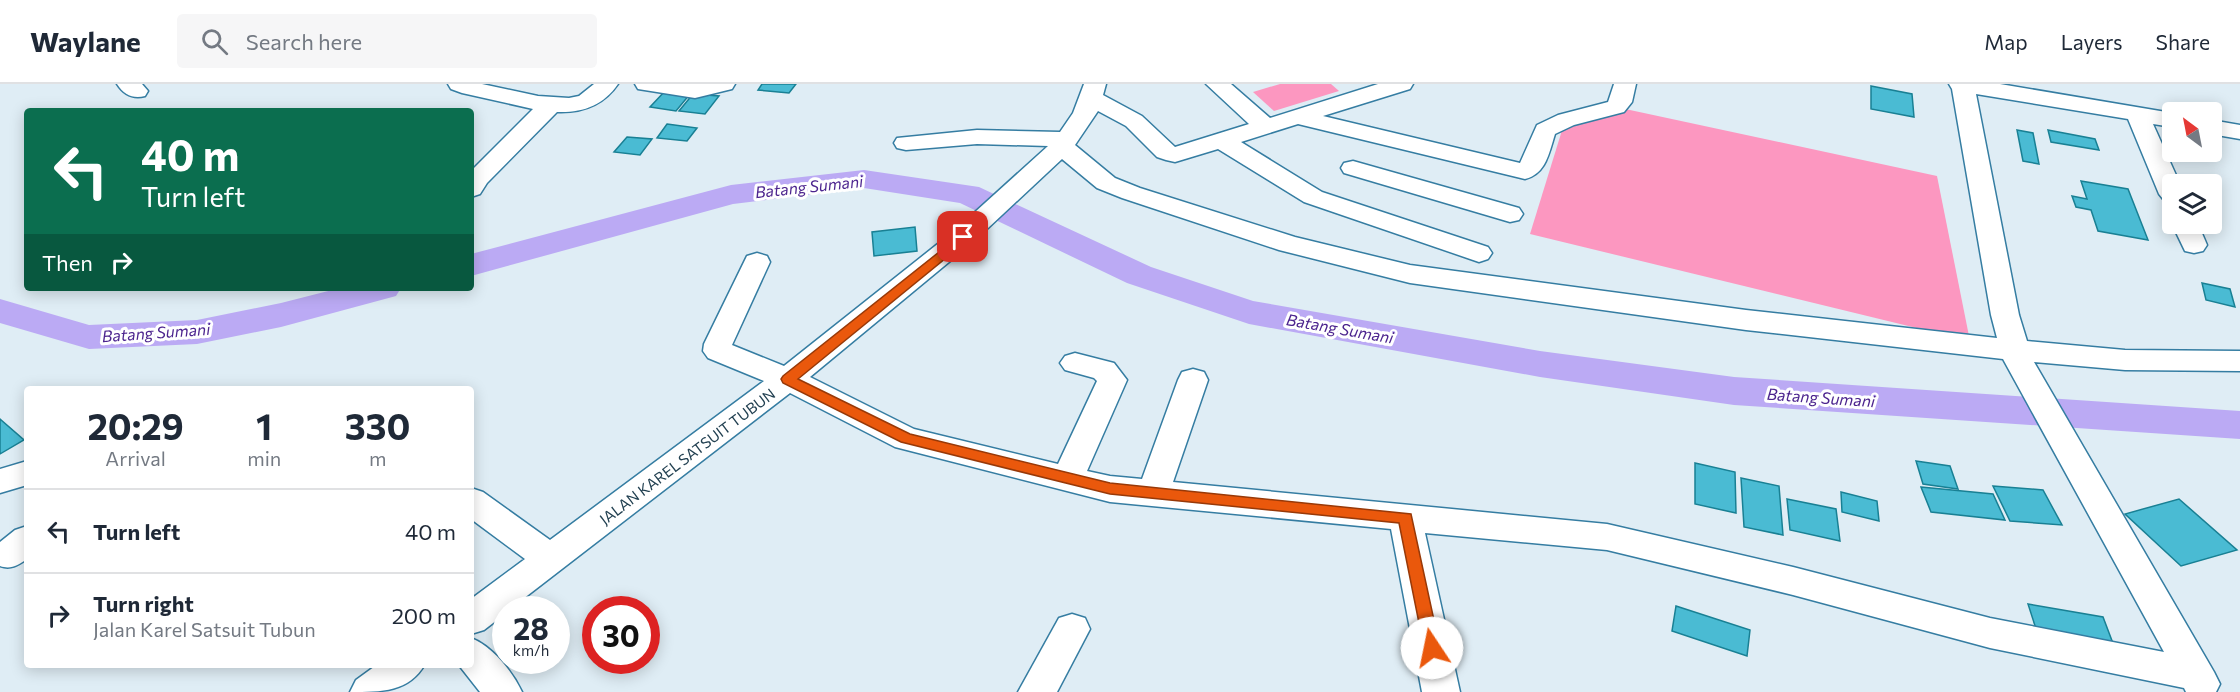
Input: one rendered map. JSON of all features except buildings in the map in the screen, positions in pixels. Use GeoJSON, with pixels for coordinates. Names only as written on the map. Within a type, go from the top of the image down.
{"type":"FeatureCollection","features":[{"type":"Feature","properties":{"kind":"street"},"geometry":{"type":"LineString","coordinates":[[459,84],[490,93],[551,104],[579,104],[607,84]]}},
{"type":"Feature","properties":{"kind":"street"},"geometry":{"type":"LineString","coordinates":[[646,84],[695,91],[724,84]]}},
{"type":"Feature","properties":{"kind":"street"},"geometry":{"type":"LineString","coordinates":[[1216,84],[1266,127]]}},
{"type":"Feature","properties":{"kind":"street"},"geometry":{"type":"LineString","coordinates":[[1092,90],[1142,126],[1171,155],[1402,84]]}},
{"type":"Feature","properties":{"kind":"street"},"geometry":{"type":"LineString","coordinates":[[1297,117],[1519,171],[1530,170],[1545,130],[1566,120],[1616,107],[1620,102],[1625,84]]}},
{"type":"Feature","properties":{"kind":"street"},"geometry":{"type":"LineString","coordinates":[[2162,118],[1961,84],[2005,315],[2016,355],[2200,683]]}},
{"type":"Feature","properties":{"kind":"street","name":"JALAN KAREL SATSUIT TUBUN"},"geometry":{"type":"LineString","coordinates":[[474,617],[788,379],[963,237],[1035,173],[1064,143],[1085,114],[1092,90]]}},
{"type":"Feature","properties":{"kind":"street"},"geometry":{"type":"LineString","coordinates":[[472,108],[490,93]]}},
{"type":"Feature","properties":{"kind":"street"},"geometry":{"type":"LineString","coordinates":[[474,182],[551,104]]}},
{"type":"Feature","properties":{"kind":"street"},"geometry":{"type":"LineString","coordinates":[[2137,114],[2163,174]]}},
{"type":"Feature","properties":{"kind":"street"},"geometry":{"type":"LineString","coordinates":[[2222,129],[2240,132]]}},
{"type":"Feature","properties":{"kind":"street"},"geometry":{"type":"LineString","coordinates":[[1330,204],[1374,136]]}},
{"type":"Feature","properties":{"kind":"street"},"geometry":{"type":"LineString","coordinates":[[906,143],[977,137],[1064,143],[1106,183],[1131,193],[1288,244],[1344,260],[1410,274],[1746,321],[2016,355],[2125,360],[2240,361]]}},
{"type":"Feature","properties":{"kind":"street"},"geometry":{"type":"LineString","coordinates":[[1222,141],[1304,193],[1330,204],[1479,253]]}},
{"type":"Feature","properties":{"kind":"street"},"geometry":{"type":"LineString","coordinates":[[1406,229],[1450,155]]}},
{"type":"Feature","properties":{"kind":"street"},"geometry":{"type":"LineString","coordinates":[[1353,168],[1510,214]]}},
{"type":"Feature","properties":{"kind":"street"},"geometry":{"type":"LineString","coordinates":[[757,262],[717,348],[723,354],[788,379],[906,438],[1116,490],[1626,540],[1794,581],[1990,633],[2200,683]]}},
{"type":"Feature","properties":{"kind":"street"},"geometry":{"type":"LineString","coordinates":[[1068,478],[1112,381],[1104,370],[1075,363]]}},
{"type":"Feature","properties":{"kind":"street"},"geometry":{"type":"LineString","coordinates":[[1153,494],[1193,380]]}},
{"type":"Feature","properties":{"kind":"street"},"geometry":{"type":"LineString","coordinates":[[0,481],[24,474]]}},
{"type":"Feature","properties":{"kind":"street"},"geometry":{"type":"LineString","coordinates":[[474,503],[551,559]]}},
{"type":"Feature","properties":{"kind":"street"},"geometry":{"type":"LineString","coordinates":[[1405,518],[1441,692]]}},
{"type":"Feature","properties":{"kind":"street"},"geometry":{"type":"LineString","coordinates":[[1037,692],[1072,629]]}},
{"type":"Feature","properties":{"kind":"street"},"geometry":{"type":"LineString","coordinates":[[474,658],[503,692]]}},
{"type":"Feature","properties":{"kind":"street"},"geometry":{"type":"LineString","coordinates":[[369,692],[402,668]]}},
{"type":"Feature","properties":{"kind":"shaded area"},"geometry":{"type":"Polygon","coordinates":[[[1280,84],[1331,84],[1339,91],[1274,111],[1253,92],[1280,84]]]}},
{"type":"Feature","properties":{"kind":"shaded area"},"geometry":{"type":"Polygon","coordinates":[[[1616,107],[1937,176],[1970,341],[1530,234],[1563,127],[1616,107]]]}},
{"type":"Feature","properties":{"kind":"waterway","name":"Batang Sumani"},"geometry":{"type":"LineString","coordinates":[[474,264],[731,195],[864,179],[968,194],[1139,275],[1249,312],[1540,364],[1734,391],[2240,425]]}},
{"type":"Feature","properties":{"kind":"waterway","name":"Batang Sumani"},"geometry":{"type":"LineString","coordinates":[[0,311],[89,337],[197,332],[281,315],[373,291]]}},
{"type":"Feature","properties":{"kind":"route"},"geometry":{"type":"LineString","coordinates":[[963,237],[788,379],[913,441],[1110,489],[1405,518],[1432,648]]}}]}
